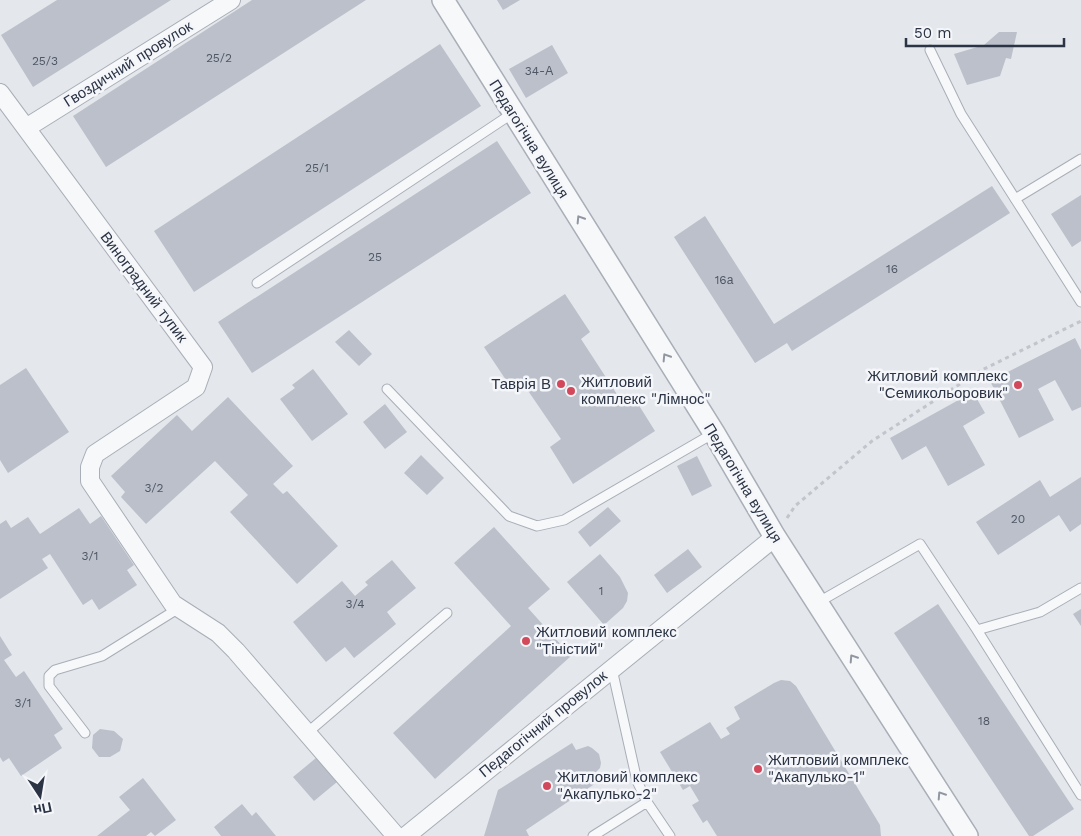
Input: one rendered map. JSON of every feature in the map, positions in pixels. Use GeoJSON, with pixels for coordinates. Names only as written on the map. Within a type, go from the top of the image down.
{"type":"FeatureCollection","features":[{"type":"Feature","properties":{"kind":"street","name":"Гвоздичний провулок"},"geometry":{"type":"LineString","coordinates":[[26,128],[231,0]]}},
{"type":"Feature","properties":{"kind":"street","name":"Педагогічна вулиця"},"geometry":{"type":"LineString","coordinates":[[442,0],[714,433],[775,537],[967,836]]}},
{"type":"Feature","properties":{"kind":"street","name":"Виноградний тупик"},"geometry":{"type":"LineString","coordinates":[[0,93],[203,367],[196,387],[95,454],[90,467],[90,481],[173,604],[179,608]]}},
{"type":"Feature","properties":{"kind":"street","name":"Педагогічний провулок"},"geometry":{"type":"LineString","coordinates":[[406,836],[775,537]]}},
{"type":"Feature","properties":{"kind":"street"},"geometry":{"type":"LineString","coordinates":[[179,608],[218,633],[236,651],[396,836]]}},
{"type":"Feature","properties":{"kind":"lane"},"geometry":{"type":"LineString","coordinates":[[930,50],[961,114],[1081,302]]}},
{"type":"Feature","properties":{"kind":"lane"},"geometry":{"type":"LineString","coordinates":[[257,283],[514,113]]}},
{"type":"Feature","properties":{"kind":"lane"},"geometry":{"type":"LineString","coordinates":[[1015,200],[1081,159]]}},
{"type":"Feature","properties":{"kind":"lane"},"geometry":{"type":"LineString","coordinates":[[387,389],[510,516],[537,526],[564,520],[714,433]]}},
{"type":"Feature","properties":{"kind":"lane"},"geometry":{"type":"LineString","coordinates":[[818,603],[920,544],[977,630],[1081,795]]}},
{"type":"Feature","properties":{"kind":"lane"},"geometry":{"type":"LineString","coordinates":[[977,630],[1040,612],[1081,588]]}},
{"type":"Feature","properties":{"kind":"lane"},"geometry":{"type":"LineString","coordinates":[[84,733],[49,686],[49,676],[55,670],[102,656],[179,608]]}},
{"type":"Feature","properties":{"kind":"lane"},"geometry":{"type":"LineString","coordinates":[[307,733],[447,613]]}},
{"type":"Feature","properties":{"kind":"lane"},"geometry":{"type":"LineString","coordinates":[[612,668],[638,781],[647,802],[670,836]]}},
{"type":"Feature","properties":{"kind":"lane"},"geometry":{"type":"LineString","coordinates":[[594,836],[647,802]]}},
{"type":"Feature","properties":{"kind":"path"},"geometry":{"type":"LineString","coordinates":[[775,537],[795,506],[872,441],[980,371],[1081,321]]}},
{"type":"Feature","properties":{"kind":"building"},"geometry":{"type":"Polygon","coordinates":[[[57,0],[171,0],[33,87],[1,35],[57,0]]]}},
{"type":"Feature","properties":{"kind":"building"},"geometry":{"type":"Polygon","coordinates":[[[252,0],[366,0],[106,167],[73,116],[252,0]]]}},
{"type":"Feature","properties":{"kind":"building"},"geometry":{"type":"Polygon","coordinates":[[[497,0],[520,0],[503,10],[497,0]]]}},
{"type":"Feature","properties":{"kind":"building"},"geometry":{"type":"Polygon","coordinates":[[[999,32],[1017,32],[1011,59],[1006,58],[1000,76],[967,85],[954,54],[984,45],[999,32]]]}},
{"type":"Feature","properties":{"kind":"building"},"geometry":{"type":"Polygon","coordinates":[[[440,44],[481,106],[194,292],[154,231],[440,44]]]}},
{"type":"Feature","properties":{"kind":"building"},"geometry":{"type":"Polygon","coordinates":[[[552,45],[568,73],[526,98],[509,69],[552,45]]]}},
{"type":"Feature","properties":{"kind":"building"},"geometry":{"type":"Polygon","coordinates":[[[497,141],[531,193],[252,373],[218,322],[497,141]]]}},
{"type":"Feature","properties":{"kind":"building"},"geometry":{"type":"Polygon","coordinates":[[[992,186],[1010,213],[792,351],[787,343],[755,363],[674,237],[705,216],[774,324],[992,186]]]}},
{"type":"Feature","properties":{"kind":"building"},"geometry":{"type":"Polygon","coordinates":[[[1081,195],[1081,241],[1072,247],[1051,214],[1081,195]]]}},
{"type":"Feature","properties":{"kind":"building","name":"Житловий комплекс \"Лімнос\""},"geometry":{"type":"Polygon","coordinates":[[[565,294],[590,332],[581,339],[622,402],[633,396],[655,431],[573,484],[550,447],[561,439],[520,379],[510,386],[484,347],[565,294]]]}},
{"type":"Feature","properties":{"kind":"building"},"geometry":{"type":"Polygon","coordinates":[[[349,330],[372,354],[359,366],[335,342],[349,330]]]}},
{"type":"Feature","properties":{"kind":"building","name":"Житловий комплекс \"Семикольоровик\""},"geometry":{"type":"Polygon","coordinates":[[[1075,338],[1081,350],[1081,407],[1072,411],[1055,380],[1038,389],[1054,420],[1019,438],[990,381],[1075,338]]]}},
{"type":"Feature","properties":{"kind":"building"},"geometry":{"type":"Polygon","coordinates":[[[26,368],[69,432],[8,473],[0,460],[0,385],[26,368]]]}},
{"type":"Feature","properties":{"kind":"building"},"geometry":{"type":"Polygon","coordinates":[[[313,369],[348,414],[312,441],[280,399],[295,388],[292,385],[313,369]]]}},
{"type":"Feature","properties":{"kind":"building"},"geometry":{"type":"Polygon","coordinates":[[[973,392],[985,413],[963,426],[985,465],[948,486],[926,446],[902,460],[890,438],[973,392]]]}},
{"type":"Feature","properties":{"kind":"building"},"geometry":{"type":"Polygon","coordinates":[[[228,397],[293,466],[273,484],[283,494],[287,491],[338,546],[297,584],[230,512],[248,495],[215,461],[146,524],[121,497],[125,492],[111,476],[177,415],[192,431],[228,397]]]}},
{"type":"Feature","properties":{"kind":"building"},"geometry":{"type":"Polygon","coordinates":[[[385,404],[407,432],[385,449],[363,422],[385,404]]]}},
{"type":"Feature","properties":{"kind":"building"},"geometry":{"type":"Polygon","coordinates":[[[421,455],[444,478],[427,495],[404,473],[421,455]]]}},
{"type":"Feature","properties":{"kind":"building"},"geometry":{"type":"Polygon","coordinates":[[[697,456],[712,486],[692,496],[677,466],[697,456]]]}},
{"type":"Feature","properties":{"kind":"building"},"geometry":{"type":"Polygon","coordinates":[[[1081,477],[1081,524],[1070,532],[1059,515],[998,555],[976,522],[1040,480],[1050,497],[1081,477]]]}},
{"type":"Feature","properties":{"kind":"building"},"geometry":{"type":"Polygon","coordinates":[[[608,507],[621,521],[590,547],[578,532],[608,507]]]}},
{"type":"Feature","properties":{"kind":"building"},"geometry":{"type":"Polygon","coordinates":[[[79,508],[90,524],[101,516],[134,565],[127,570],[137,585],[99,610],[92,599],[83,605],[50,554],[42,559],[48,568],[0,599],[0,524],[6,520],[11,528],[28,517],[40,534],[79,508]]]}},
{"type":"Feature","properties":{"kind":"building","name":"Житловий комплекс \"Тіністий\""},"geometry":{"type":"Polygon","coordinates":[[[494,527],[550,589],[528,608],[571,656],[435,779],[393,733],[511,626],[454,563],[494,527]]]}},
{"type":"Feature","properties":{"kind":"building"},"geometry":{"type":"Polygon","coordinates":[[[688,549],[702,567],[667,593],[654,575],[688,549]]]}},
{"type":"Feature","properties":{"kind":"building"},"geometry":{"type":"Polygon","coordinates":[[[600,554],[620,577],[628,593],[627,601],[623,608],[604,625],[567,582],[600,554]]]}},
{"type":"Feature","properties":{"kind":"building"},"geometry":{"type":"Polygon","coordinates":[[[392,560],[416,588],[387,612],[396,624],[354,658],[345,647],[326,662],[293,622],[342,581],[355,596],[368,585],[365,582],[392,560]]]}},
{"type":"Feature","properties":{"kind":"building"},"geometry":{"type":"Polygon","coordinates":[[[938,604],[1074,809],[1033,836],[1029,836],[894,633],[938,604]]]}},
{"type":"Feature","properties":{"kind":"building"},"geometry":{"type":"Polygon","coordinates":[[[1081,609],[1081,626],[1073,614],[1081,609]]]}},
{"type":"Feature","properties":{"kind":"building"},"geometry":{"type":"Polygon","coordinates":[[[0,636],[12,655],[4,660],[16,677],[24,671],[63,729],[54,735],[62,748],[21,776],[9,758],[3,762],[0,757],[0,636]]]}},
{"type":"Feature","properties":{"kind":"building","name":"Житловий комплекс \"Акапулько-1\""},"geometry":{"type":"Polygon","coordinates":[[[781,680],[790,681],[796,686],[880,825],[881,836],[717,836],[707,820],[703,823],[692,805],[699,801],[690,786],[683,790],[660,752],[710,722],[721,739],[730,734],[726,728],[740,719],[734,707],[781,680]]]}},
{"type":"Feature","properties":{"kind":"building"},"geometry":{"type":"Polygon","coordinates":[[[100,729],[114,731],[123,739],[120,751],[110,757],[99,757],[92,748],[93,735],[100,729]]]}},
{"type":"Feature","properties":{"kind":"building","name":"Житловий комплекс \"Акапулько-2\""},"geometry":{"type":"Polygon","coordinates":[[[572,743],[576,750],[588,746],[599,754],[600,768],[592,776],[596,783],[526,830],[529,836],[484,836],[498,790],[572,743]]]}},
{"type":"Feature","properties":{"kind":"building"},"geometry":{"type":"Polygon","coordinates":[[[316,758],[337,782],[314,801],[293,777],[316,758]]]}},
{"type":"Feature","properties":{"kind":"building"},"geometry":{"type":"Polygon","coordinates":[[[143,778],[176,820],[155,836],[151,832],[146,836],[97,836],[130,810],[119,797],[143,778]]]}},
{"type":"Feature","properties":{"kind":"building"},"geometry":{"type":"Polygon","coordinates":[[[242,804],[252,816],[256,812],[276,836],[221,836],[214,827],[242,804]]]}},
{"type":"Feature","properties":{"kind":"place","name":"Таврія В"},"geometry":{"type":"Point","coordinates":[561,384]}},
{"type":"Feature","properties":{"kind":"place","name":"Житловий комплекс \"Семикольоровик\""},"geometry":{"type":"Point","coordinates":[1018,385]}},
{"type":"Feature","properties":{"kind":"place","name":"Житловий комплекс \"Лімнос\""},"geometry":{"type":"Point","coordinates":[571,391]}},
{"type":"Feature","properties":{"kind":"place","name":"Житловий комплекс \"Тіністий\""},"geometry":{"type":"Point","coordinates":[526,641]}},
{"type":"Feature","properties":{"kind":"place","name":"Житловий комплекс \"Акапулько-1\""},"geometry":{"type":"Point","coordinates":[758,769]}},
{"type":"Feature","properties":{"kind":"place","name":"Житловий комплекс \"Акапулько-2\""},"geometry":{"type":"Point","coordinates":[547,786]}}]}
